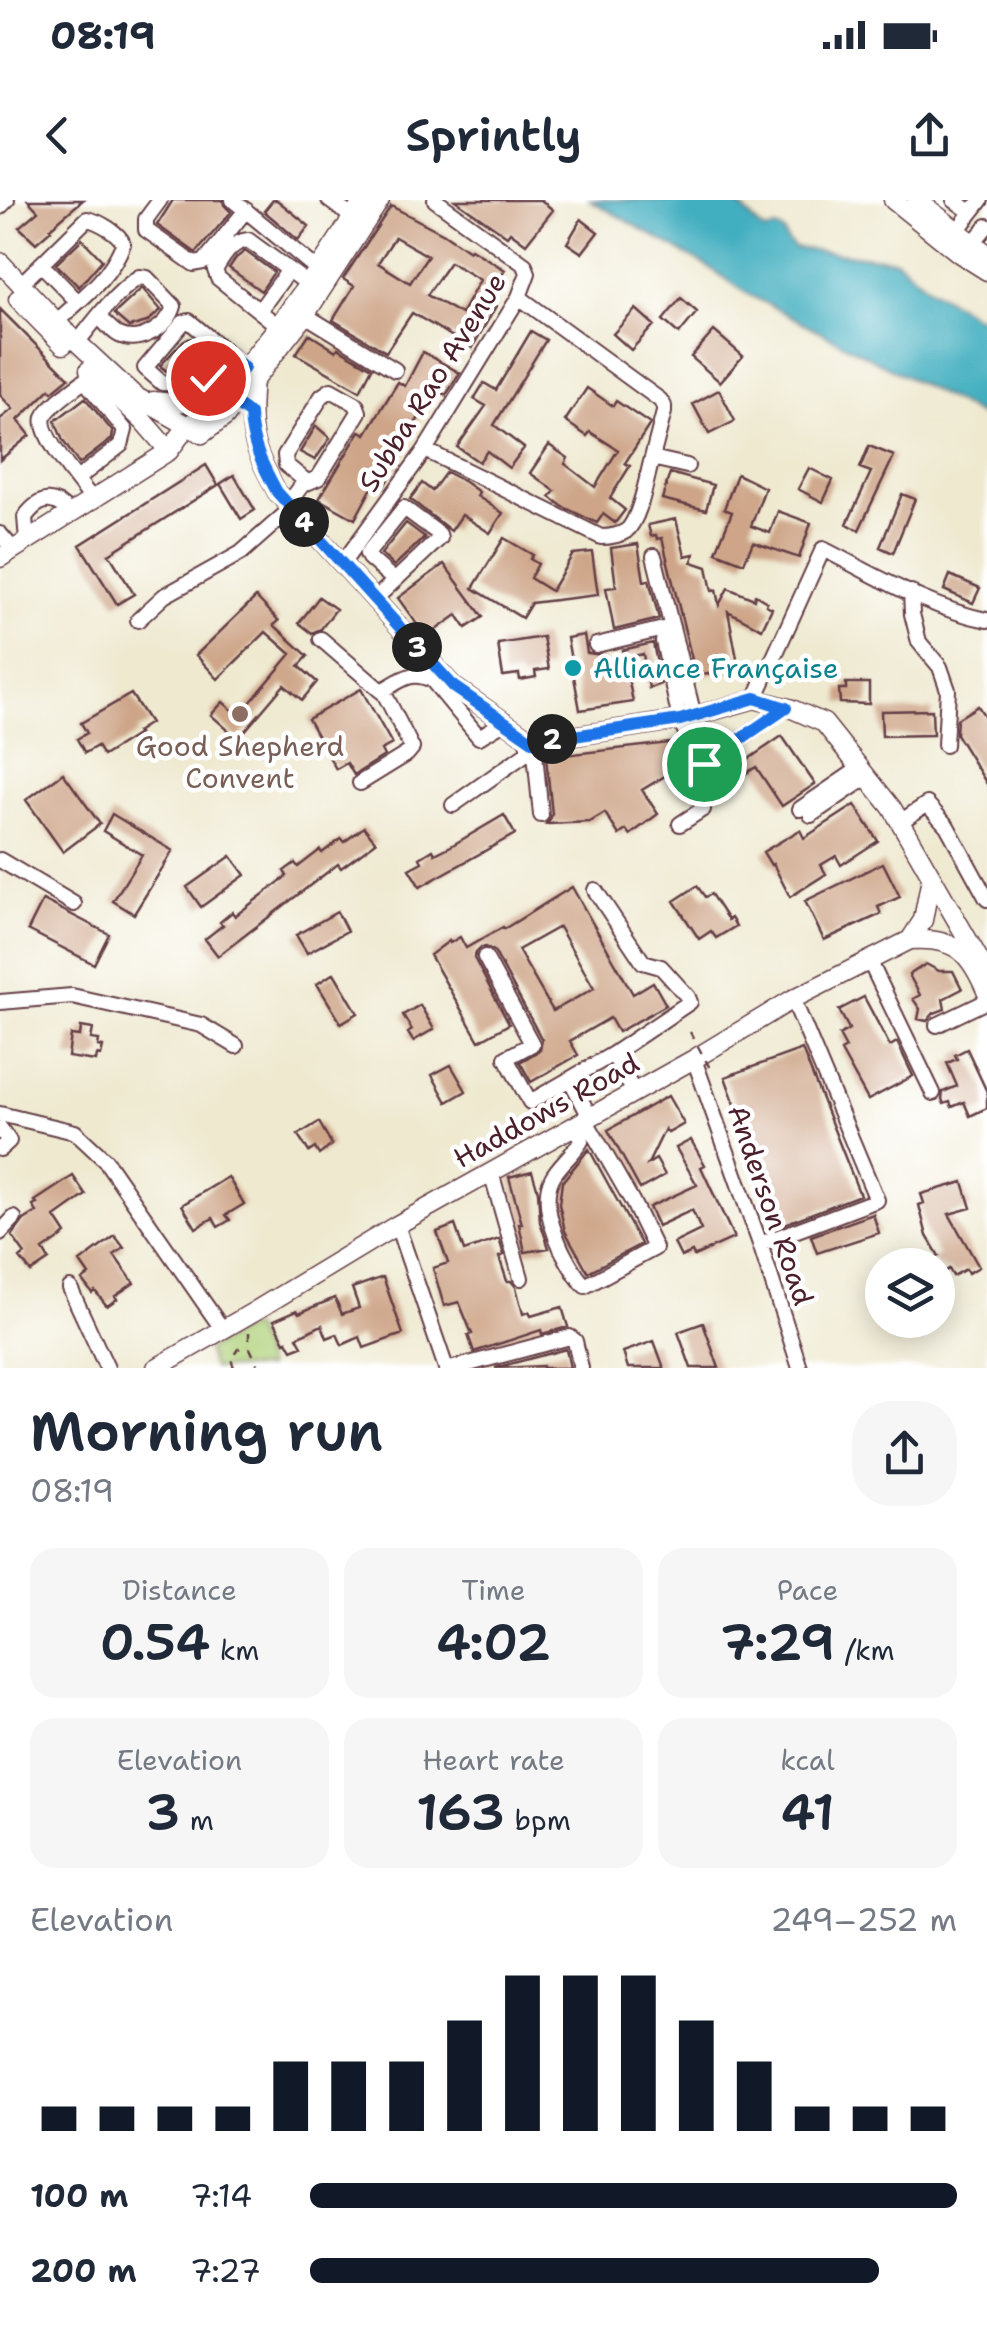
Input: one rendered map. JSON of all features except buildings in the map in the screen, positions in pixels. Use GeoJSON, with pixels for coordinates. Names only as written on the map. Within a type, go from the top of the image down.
{"type":"FeatureCollection","features":[{"type":"Feature","properties":{"kind":"main road"},"geometry":{"type":"LineString","coordinates":[[364,200],[278,326],[242,368],[236,404],[257,453],[285,502],[454,687],[531,740],[687,718],[755,698],[824,722],[892,808],[987,974]]}},
{"type":"Feature","properties":{"kind":"main road"},"geometry":{"type":"LineString","coordinates":[[236,404],[242,368],[305,315],[380,200]]}},
{"type":"Feature","properties":{"kind":"main road"},"geometry":{"type":"LineString","coordinates":[[894,200],[987,272]]}},
{"type":"Feature","properties":{"kind":"main road"},"geometry":{"type":"LineString","coordinates":[[916,200],[979,249]]}},
{"type":"Feature","properties":{"kind":"main road"},"geometry":{"type":"LineString","coordinates":[[0,262],[56,322],[133,394],[195,430]]}},
{"type":"Feature","properties":{"kind":"main road"},"geometry":{"type":"LineString","coordinates":[[0,280],[89,378],[143,421],[169,451]]}},
{"type":"Feature","properties":{"kind":"main road"},"geometry":{"type":"LineString","coordinates":[[133,394],[169,404],[236,404]]}},
{"type":"Feature","properties":{"kind":"main road"},"geometry":{"type":"LineString","coordinates":[[13,549],[70,513],[84,488],[169,451],[195,430],[202,417],[236,404]]}},
{"type":"Feature","properties":{"kind":"main road"},"geometry":{"type":"LineString","coordinates":[[910,940],[922,920],[931,878]]}},
{"type":"Feature","properties":{"kind":"main road"},"geometry":{"type":"LineString","coordinates":[[910,940],[930,938],[964,950],[987,993]]}},
{"type":"Feature","properties":{"kind":"main road","name":"Haddows Road"},"geometry":{"type":"LineString","coordinates":[[156,1368],[397,1225],[793,1000],[910,940]]}},
{"type":"Feature","properties":{"kind":"street"},"geometry":{"type":"LineString","coordinates":[[0,206],[7,200]]}},
{"type":"Feature","properties":{"kind":"street"},"geometry":{"type":"LineString","coordinates":[[160,200],[146,219],[146,230],[194,264],[204,262],[246,210]]}},
{"type":"Feature","properties":{"kind":"street"},"geometry":{"type":"LineString","coordinates":[[234,200],[313,277]]}},
{"type":"Feature","properties":{"kind":"street"},"geometry":{"type":"LineString","coordinates":[[329,200],[352,218]]}},
{"type":"Feature","properties":{"kind":"street","name":"Subba Rao Avenue"},"geometry":{"type":"LineString","coordinates":[[342,564],[426,450],[519,298],[528,273],[525,265],[435,200]]}},
{"type":"Feature","properties":{"kind":"street"},"geometry":{"type":"LineString","coordinates":[[954,200],[976,206],[956,232]]}},
{"type":"Feature","properties":{"kind":"street"},"geometry":{"type":"LineString","coordinates":[[20,284],[87,219],[121,238],[123,244],[114,266],[56,322]]}},
{"type":"Feature","properties":{"kind":"street"},"geometry":{"type":"LineString","coordinates":[[979,249],[987,226]]}},
{"type":"Feature","properties":{"kind":"street"},"geometry":{"type":"LineString","coordinates":[[278,326],[218,278],[215,270],[222,260],[235,243],[248,240],[289,270],[313,277]]}},
{"type":"Feature","properties":{"kind":"street"},"geometry":{"type":"LineString","coordinates":[[41,264],[78,302]]}},
{"type":"Feature","properties":{"kind":"street"},"geometry":{"type":"LineString","coordinates":[[260,312],[289,270]]}},
{"type":"Feature","properties":{"kind":"street"},"geometry":{"type":"LineString","coordinates":[[77,342],[99,317],[130,283],[139,276],[147,278],[174,306],[166,324],[132,338],[119,335],[99,317]]}},
{"type":"Feature","properties":{"kind":"street"},"geometry":{"type":"LineString","coordinates":[[426,450],[601,537],[627,530],[634,521],[664,406],[519,298]]}},
{"type":"Feature","properties":{"kind":"street"},"geometry":{"type":"LineString","coordinates":[[305,315],[394,370]]}},
{"type":"Feature","properties":{"kind":"street"},"geometry":{"type":"LineString","coordinates":[[133,394],[146,368],[183,323],[189,321],[242,368]]}},
{"type":"Feature","properties":{"kind":"street"},"geometry":{"type":"LineString","coordinates":[[146,368],[162,383],[187,384],[242,368]]}},
{"type":"Feature","properties":{"kind":"street"},"geometry":{"type":"LineString","coordinates":[[89,378],[126,430],[126,436],[84,488],[60,457],[44,428],[44,417],[89,378]]}},
{"type":"Feature","properties":{"kind":"street"},"geometry":{"type":"LineString","coordinates":[[138,620],[164,596],[241,554],[302,485],[318,478],[359,412],[356,404],[330,390],[322,396],[285,455],[289,469],[307,482]]}},
{"type":"Feature","properties":{"kind":"street"},"geometry":{"type":"LineString","coordinates":[[652,458],[687,466]]}},
{"type":"Feature","properties":{"kind":"street"},"geometry":{"type":"LineString","coordinates":[[374,600],[440,538],[392,496]]}},
{"type":"Feature","properties":{"kind":"street"},"geometry":{"type":"LineString","coordinates":[[394,580],[367,554],[406,508]]}},
{"type":"Feature","properties":{"kind":"street"},"geometry":{"type":"LineString","coordinates":[[0,534],[13,549]]}},
{"type":"Feature","properties":{"kind":"street"},"geometry":{"type":"LineString","coordinates":[[755,698],[823,549],[966,616],[987,620]]}},
{"type":"Feature","properties":{"kind":"street"},"geometry":{"type":"LineString","coordinates":[[654,556],[672,627],[687,718]]}},
{"type":"Feature","properties":{"kind":"street"},"geometry":{"type":"LineString","coordinates":[[911,592],[920,642],[940,667],[948,690],[944,744]]}},
{"type":"Feature","properties":{"kind":"street"},"geometry":{"type":"LineString","coordinates":[[596,645],[672,627]]}},
{"type":"Feature","properties":{"kind":"street"},"geometry":{"type":"LineString","coordinates":[[322,640],[384,692],[412,748],[360,783]]}},
{"type":"Feature","properties":{"kind":"street"},"geometry":{"type":"LineString","coordinates":[[664,641],[698,759]]}},
{"type":"Feature","properties":{"kind":"street"},"geometry":{"type":"LineString","coordinates":[[384,692],[394,682],[421,676],[434,682],[475,735],[481,737],[504,722]]}},
{"type":"Feature","properties":{"kind":"street"},"geometry":{"type":"LineString","coordinates":[[680,824],[703,809],[689,774],[786,708]]}},
{"type":"Feature","properties":{"kind":"street"},"geometry":{"type":"LineString","coordinates":[[452,805],[528,752],[531,740]]}},
{"type":"Feature","properties":{"kind":"street"},"geometry":{"type":"LineString","coordinates":[[531,740],[541,815]]}},
{"type":"Feature","properties":{"kind":"street"},"geometry":{"type":"LineString","coordinates":[[806,812],[864,773]]}},
{"type":"Feature","properties":{"kind":"street"},"geometry":{"type":"LineString","coordinates":[[900,822],[927,804],[946,826],[987,899]]}},
{"type":"Feature","properties":{"kind":"street"},"geometry":{"type":"LineString","coordinates":[[0,860],[74,904]]}},
{"type":"Feature","properties":{"kind":"street"},"geometry":{"type":"LineString","coordinates":[[485,958],[532,1044],[506,1058],[530,1102],[613,1054],[690,1002],[661,966],[643,962],[595,890]]}},
{"type":"Feature","properties":{"kind":"street"},"geometry":{"type":"LineString","coordinates":[[869,960],[933,1093]]}},
{"type":"Feature","properties":{"kind":"street"},"geometry":{"type":"LineString","coordinates":[[0,1002],[72,996],[201,1025],[236,1046]]}},
{"type":"Feature","properties":{"kind":"street"},"geometry":{"type":"LineString","coordinates":[[760,1244],[878,1200],[793,1000]]}},
{"type":"Feature","properties":{"kind":"street"},"geometry":{"type":"LineString","coordinates":[[937,1025],[987,1001]]}},
{"type":"Feature","properties":{"kind":"street"},"geometry":{"type":"LineString","coordinates":[[613,1054],[634,1092]]}},
{"type":"Feature","properties":{"kind":"street","name":"Anderson Road"},"geometry":{"type":"LineString","coordinates":[[694,1058],[800,1368]]}},
{"type":"Feature","properties":{"kind":"street"},"geometry":{"type":"LineString","coordinates":[[570,1079],[584,1120],[632,1201],[654,1248],[585,1286],[559,1244],[547,1200],[553,1175],[581,1142],[584,1120]]}},
{"type":"Feature","properties":{"kind":"street"},"geometry":{"type":"LineString","coordinates":[[0,1114],[75,1132],[105,1160],[223,1330]]}},
{"type":"Feature","properties":{"kind":"street"},"geometry":{"type":"LineString","coordinates":[[0,1128],[9,1141],[0,1150]]}},
{"type":"Feature","properties":{"kind":"street"},"geometry":{"type":"LineString","coordinates":[[491,1172],[521,1278]]}},
{"type":"Feature","properties":{"kind":"street"},"geometry":{"type":"LineString","coordinates":[[0,1233],[14,1218]]}},
{"type":"Feature","properties":{"kind":"street"},"geometry":{"type":"LineString","coordinates":[[397,1225],[446,1368]]}},
{"type":"Feature","properties":{"kind":"street"},"geometry":{"type":"LineString","coordinates":[[70,1288],[106,1368]]}},
{"type":"Feature","properties":{"kind":"street"},"geometry":{"type":"LineString","coordinates":[[454,1368],[570,1336],[582,1368]]}},
{"type":"Feature","properties":{"kind":"path"},"geometry":{"type":"LineString","coordinates":[[690,1032],[711,1070]]}},
{"type":"Feature","properties":{"kind":"path"},"geometry":{"type":"LineString","coordinates":[[234,1368],[231,1358],[238,1349],[249,1346],[259,1368]]}},
{"type":"Feature","properties":{"kind":"green space"},"geometry":{"type":"Polygon","coordinates":[[[254,1329],[267,1368],[213,1368],[207,1350],[254,1329]]]}},
{"type":"Feature","properties":{"kind":"water"},"geometry":{"type":"Polygon","coordinates":[[[590,200],[730,200],[765,231],[776,228],[784,232],[794,248],[896,260],[928,287],[987,323],[987,419],[748,294],[590,200]]]}},
{"type":"Feature","properties":{"kind":"place","name":"Alliance Française"},"geometry":{"type":"Point","coordinates":[573,668]}},
{"type":"Feature","properties":{"kind":"place","name":"Good Shepherd Convent"},"geometry":{"type":"Point","coordinates":[240,714]}},
{"type":"Feature","properties":{"kind":"route"},"geometry":{"type":"LineString","coordinates":[[208,378],[229,356],[244,368],[222,394],[250,414],[250,433],[277,492],[454,687],[534,742],[680,720],[755,698],[786,708],[704,764]]}}]}
